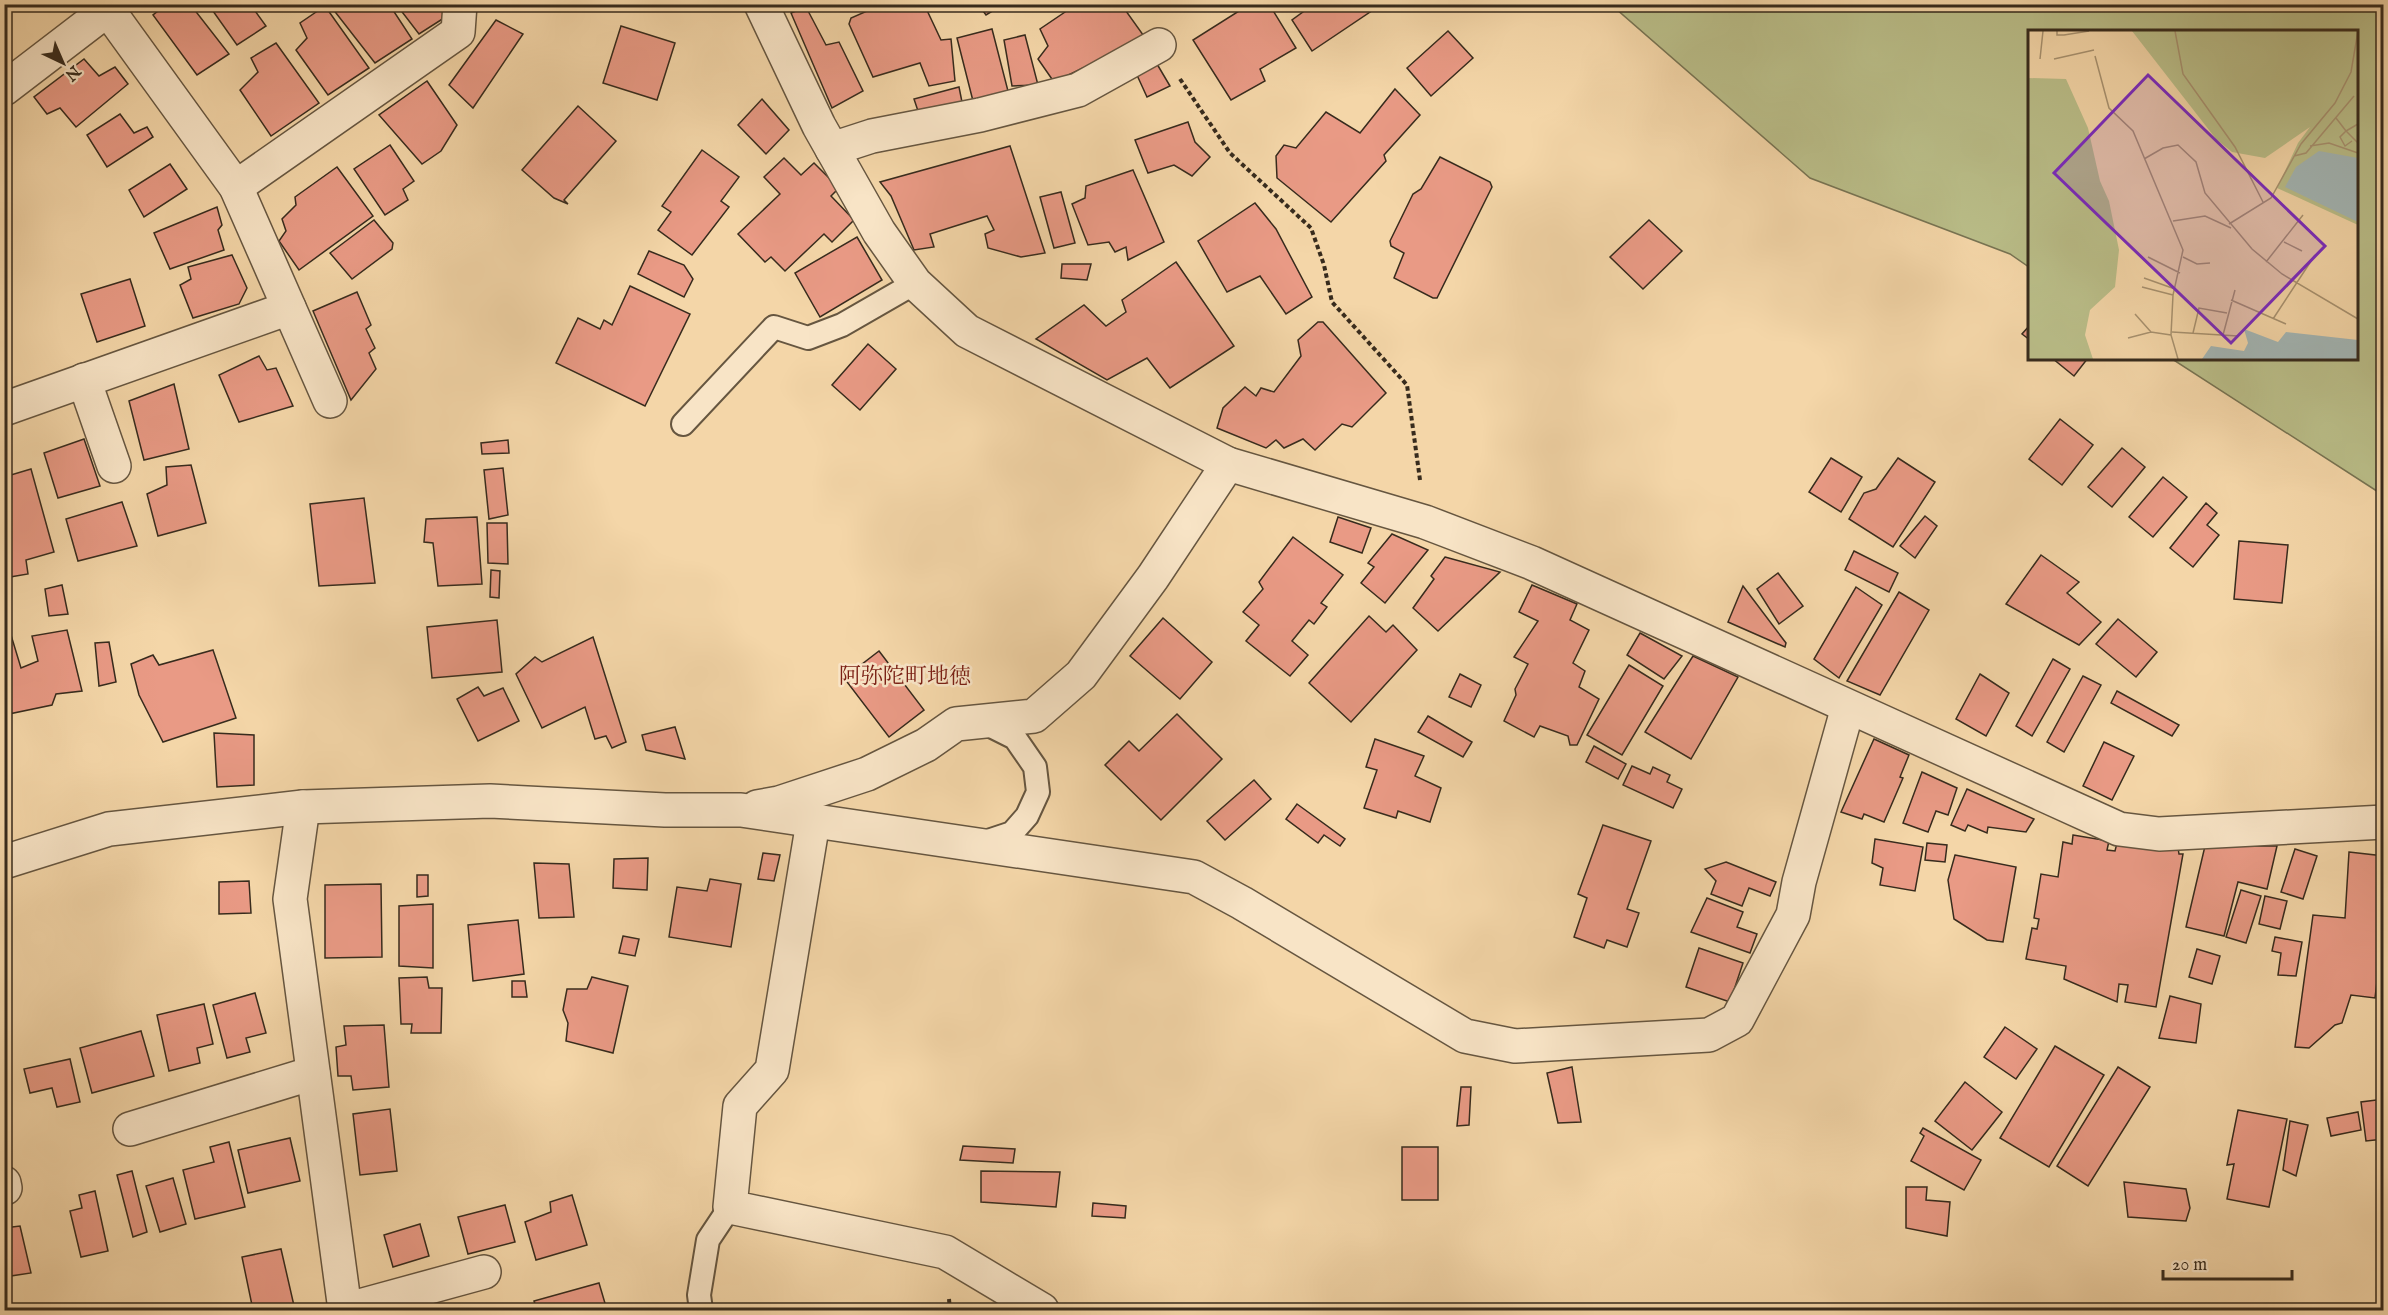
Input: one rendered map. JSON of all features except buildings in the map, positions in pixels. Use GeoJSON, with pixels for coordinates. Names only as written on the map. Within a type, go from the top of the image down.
{"type":"FeatureCollection","features":[{"type":"Feature","properties":{"kind":"street"},"geometry":{"type":"LineString","coordinates":[[236,188],[458,32],[460,4]]}},
{"type":"Feature","properties":{"kind":"street"},"geometry":{"type":"LineString","coordinates":[[762,5],[832,149],[879,232],[915,283],[967,331],[1228,464],[1425,522],[1532,563],[2119,829],[2159,834],[2384,822]]}},
{"type":"Feature","properties":{"kind":"street"},"geometry":{"type":"LineString","coordinates":[[4,89],[111,7],[236,188],[330,401]]}},
{"type":"Feature","properties":{"kind":"street"},"geometry":{"type":"LineString","coordinates":[[832,149],[872,136],[980,115],[1078,90],[1159,45]]}},
{"type":"Feature","properties":{"kind":"street"},"geometry":{"type":"LineString","coordinates":[[4,409],[289,308]]}},
{"type":"Feature","properties":{"kind":"street"},"geometry":{"type":"LineString","coordinates":[[84,381],[114,466]]}},
{"type":"Feature","properties":{"kind":"street"},"geometry":{"type":"LineString","coordinates":[[741,810],[779,802],[867,774],[926,745],[956,724],[1034,716],[1081,675],[1153,577],[1228,464]]}},
{"type":"Feature","properties":{"kind":"street"},"geometry":{"type":"LineString","coordinates":[[4,862],[109,830],[303,807],[490,801],[665,810],[741,810],[1194,877],[1242,903],[1465,1036],[1515,1046],[1709,1035],[1737,1020],[1793,915],[1799,882],[1848,707]]}},
{"type":"Feature","properties":{"kind":"street"},"geometry":{"type":"LineString","coordinates":[[303,807],[290,899],[345,1310],[484,1272]]}},
{"type":"Feature","properties":{"kind":"street"},"geometry":{"type":"LineString","coordinates":[[813,822],[772,1070],[740,1106],[730,1208],[945,1252],[1042,1311]]}},
{"type":"Feature","properties":{"kind":"street"},"geometry":{"type":"LineString","coordinates":[[129,1126],[313,1073]]}},
{"type":"Feature","properties":{"kind":"lane"},"geometry":{"type":"LineString","coordinates":[[683,424],[774,327],[808,338],[842,325],[915,283]]}},
{"type":"Feature","properties":{"kind":"lane"},"geometry":{"type":"LineString","coordinates":[[943,734],[971,726],[991,726],[1015,738],[1035,767],[1038,792],[1027,816],[1012,832],[1001,838],[979,844]]}},
{"type":"Feature","properties":{"kind":"lane"},"geometry":{"type":"LineString","coordinates":[[701,1311],[699,1295],[708,1240],[730,1208]]}},
{"type":"Feature","properties":{"kind":"path"},"geometry":{"type":"LineString","coordinates":[[1159,45],[1230,153],[1311,228],[1324,265],[1332,302],[1407,385],[1425,522]]}},
{"type":"Feature","properties":{"kind":"green space"},"geometry":{"type":"Polygon","coordinates":[[[1607,5],[2383,5],[2383,495],[2174,360],[2358,360],[2358,30],[2028,30],[2028,266],[2010,254],[1810,178],[1616,9],[1607,5]]]}},
{"type":"Feature","properties":{"kind":"district","name":"阿弥陀町地徳"},"geometry":{"type":"Point","coordinates":[905,677]}}]}
